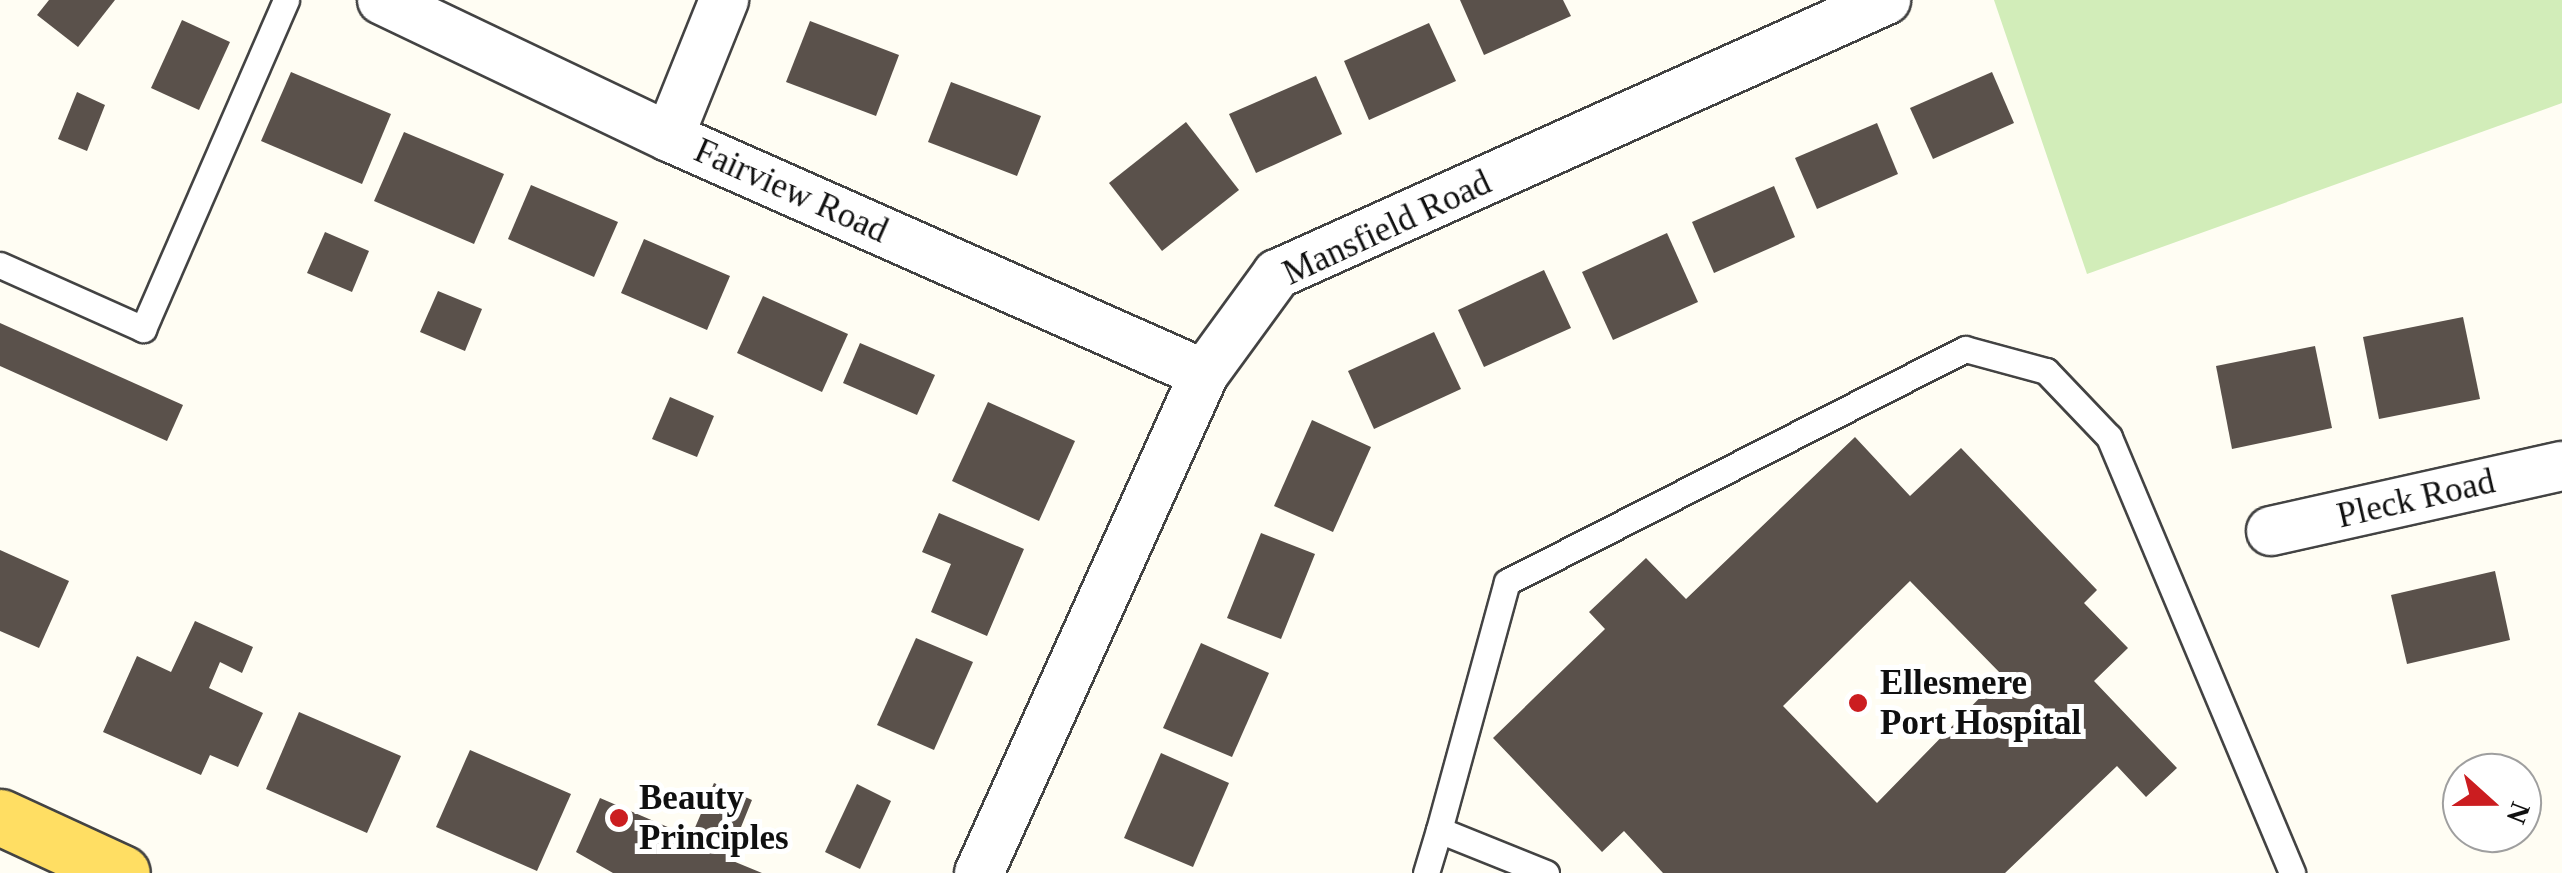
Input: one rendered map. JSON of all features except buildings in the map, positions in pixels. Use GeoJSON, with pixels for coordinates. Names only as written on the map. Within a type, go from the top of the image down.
{"type":"FeatureCollection","features":[{"type":"Feature","properties":{"kind":"main road"},"geometry":{"type":"LineString","coordinates":[[0,816],[122,873]]}},
{"type":"Feature","properties":{"kind":"street","name":"Fairview Road"},"geometry":{"type":"LineString","coordinates":[[382,0],[669,137],[1204,374]]}},
{"type":"Feature","properties":{"kind":"street"},"geometry":{"type":"LineString","coordinates":[[669,137],[724,0]]}},
{"type":"Feature","properties":{"kind":"street","name":"Mansfield Road"},"geometry":{"type":"LineString","coordinates":[[979,873],[1204,374],[1277,274],[1886,0]]}},
{"type":"Feature","properties":{"kind":"street","name":"Pleck Road"},"geometry":{"type":"LineString","coordinates":[[2271,531],[2562,466]]}},
{"type":"Feature","properties":{"kind":"lane"},"geometry":{"type":"LineString","coordinates":[[0,265],[144,329],[286,0]]}},
{"type":"Feature","properties":{"kind":"lane"},"geometry":{"type":"LineString","coordinates":[[1426,873],[1507,582],[1966,350],[2046,371],[2109,437],[2292,873]]}},
{"type":"Feature","properties":{"kind":"lane"},"geometry":{"type":"LineString","coordinates":[[1439,830],[1546,873]]}},
{"type":"Feature","properties":{"kind":"green space"},"geometry":{"type":"Polygon","coordinates":[[[1994,0],[2562,0],[2562,103],[2087,274],[1994,0]]]}},
{"type":"Feature","properties":{"kind":"place","name":"Ellesmere Port Hospital"},"geometry":{"type":"Point","coordinates":[1858,703]}},
{"type":"Feature","properties":{"kind":"place","name":"Beauty Principles"},"geometry":{"type":"Point","coordinates":[619,818]}}]}
